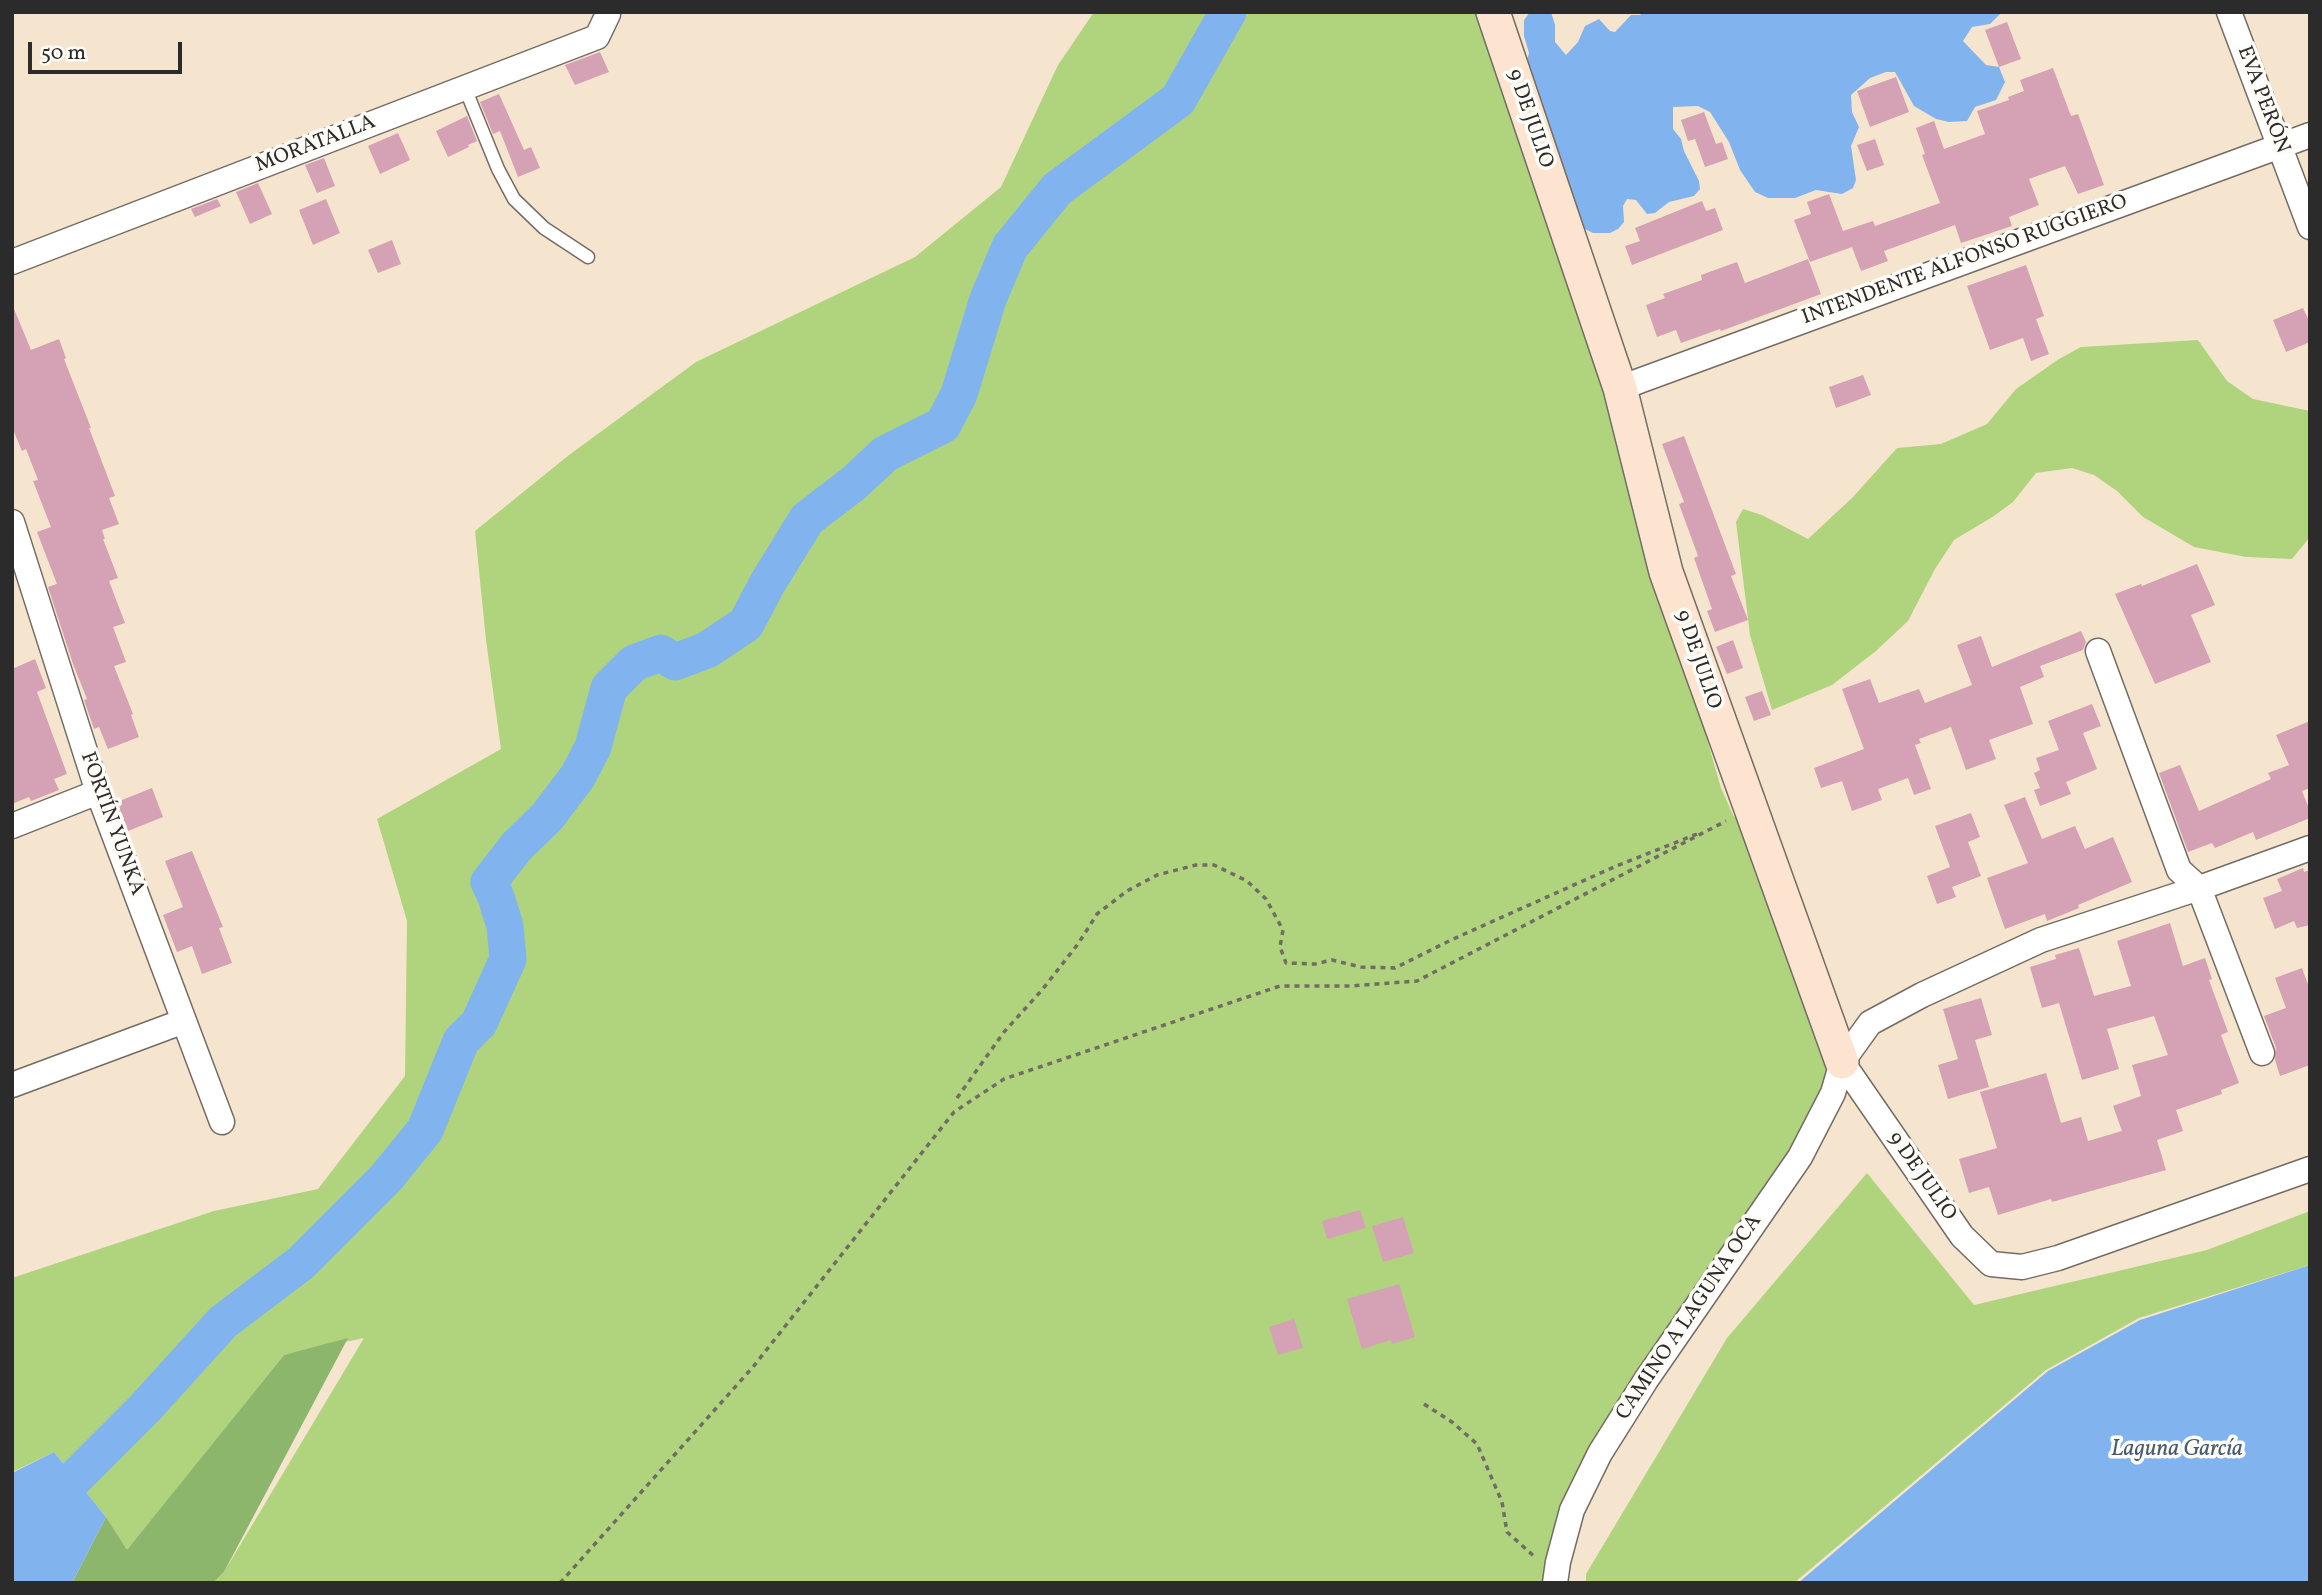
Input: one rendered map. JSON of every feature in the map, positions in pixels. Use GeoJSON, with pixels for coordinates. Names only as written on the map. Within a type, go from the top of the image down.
{"type":"FeatureCollection","features":[{"type":"Feature","properties":{"kind":"main road","name":"9 DE JULIO"},"geometry":{"type":"LineString","coordinates":[[1493,12],[1619,388],[1666,572],[1842,1062]]}},
{"type":"Feature","properties":{"kind":"street","name":"EVA PERÓN"},"geometry":{"type":"LineString","coordinates":[[2229,12],[2310,227]]}},
{"type":"Feature","properties":{"kind":"street","name":"MORATALLA"},"geometry":{"type":"LineString","coordinates":[[12,262],[597,37],[608,14]]}},
{"type":"Feature","properties":{"kind":"street","name":"INTENDENTE ALFONSO RUGGIERO"},"geometry":{"type":"LineString","coordinates":[[1619,388],[2310,135]]}},
{"type":"Feature","properties":{"kind":"street","name":"FORTÍN YUNKA"},"geometry":{"type":"LineString","coordinates":[[12,522],[20,571],[97,792],[222,1122]]}},
{"type":"Feature","properties":{"kind":"street"},"geometry":{"type":"LineString","coordinates":[[2098,651],[2179,870],[2199,888],[2262,1054]]}},
{"type":"Feature","properties":{"kind":"street"},"geometry":{"type":"LineString","coordinates":[[12,826],[97,792]]}},
{"type":"Feature","properties":{"kind":"street","name":"CAMINO A LAGUNA OCA"},"geometry":{"type":"LineString","coordinates":[[1556,1572],[1573,1510],[1600,1453],[1646,1380],[1800,1157],[1833,1093],[1842,1062],[1870,1023],[2041,940],[2310,848]]}},
{"type":"Feature","properties":{"kind":"street"},"geometry":{"type":"LineString","coordinates":[[12,1085],[184,1021]]}},
{"type":"Feature","properties":{"kind":"street","name":"9 DE JULIO"},"geometry":{"type":"LineString","coordinates":[[1842,1062],[1962,1236],[1991,1264],[2022,1267],[2058,1258],[2310,1169]]}},
{"type":"Feature","properties":{"kind":"lane"},"geometry":{"type":"LineString","coordinates":[[465,88],[498,169],[514,199],[544,228],[588,257]]}},
{"type":"Feature","properties":{"kind":"path"},"geometry":{"type":"LineString","coordinates":[[560,1583],[753,1367],[954,1112],[1004,1079],[1280,986],[1351,986],[1417,981],[1750,809]]}},
{"type":"Feature","properties":{"kind":"path"},"geometry":{"type":"LineString","coordinates":[[957,1098],[1004,1032],[1078,944],[1097,914],[1127,891],[1157,875],[1196,865],[1214,865],[1247,881],[1266,900],[1283,930],[1280,947],[1286,963],[1315,964],[1332,960],[1361,967],[1395,968],[1614,867],[1717,826]]}},
{"type":"Feature","properties":{"kind":"path"},"geometry":{"type":"LineString","coordinates":[[1424,1404],[1452,1422],[1477,1444],[1502,1502],[1507,1532],[1556,1572]]}},
{"type":"Feature","properties":{"kind":"green space"},"geometry":{"type":"Polygon","coordinates":[[[1094,12],[1492,12],[1610,400],[1721,788],[1734,817],[1750,809],[1842,1062],[1833,1093],[1600,1453],[1555,1583],[213,1583],[224,1572],[364,1338],[284,1355],[127,1551],[106,1517],[54,1452],[12,1472],[12,1278],[214,1211],[318,1189],[405,1076],[407,921],[377,819],[501,749],[475,531],[569,455],[696,362],[915,257],[1001,187],[1058,65],[1094,12]]]}},
{"type":"Feature","properties":{"kind":"green space"},"geometry":{"type":"Polygon","coordinates":[[[2198,340],[2227,381],[2253,399],[2310,411],[2310,537],[2292,559],[2246,557],[2194,547],[2143,517],[2117,491],[2094,475],[2072,468],[2036,473],[2013,502],[1954,540],[1935,569],[1908,621],[1876,651],[1832,685],[1772,710],[1750,635],[1736,522],[1743,509],[1762,515],[1808,539],[1853,497],[1897,448],[1941,444],[1987,424],[2016,389],[2081,347],[2198,340]]]}},
{"type":"Feature","properties":{"kind":"green space"},"geometry":{"type":"Polygon","coordinates":[[[1867,1173],[1974,1305],[2207,1250],[2310,1211],[2310,1265],[2139,1318],[2046,1370],[1794,1583],[1586,1583],[1586,1574],[1727,1338],[1867,1173]]]}},
{"type":"Feature","properties":{"kind":"green space"},"geometry":{"type":"Polygon","coordinates":[[[348,1338],[224,1572],[213,1583],[72,1583],[106,1517],[127,1550],[284,1355],[348,1338]]]}},
{"type":"Feature","properties":{"kind":"water"},"geometry":{"type":"Polygon","coordinates":[[[1530,12],[1551,12],[1555,25],[1555,42],[1566,55],[1578,42],[1585,26],[1599,19],[1610,31],[1615,32],[1631,15],[1640,15],[1643,12],[2002,12],[1990,24],[1972,27],[1963,41],[1986,65],[1999,67],[2005,82],[1996,100],[1975,107],[1967,121],[1949,122],[1936,119],[1914,106],[1895,72],[1886,72],[1870,78],[1851,95],[1852,112],[1859,127],[1851,146],[1856,180],[1853,188],[1842,194],[1816,190],[1795,198],[1768,198],[1755,192],[1740,170],[1729,142],[1710,112],[1698,106],[1673,107],[1673,129],[1681,139],[1700,189],[1694,196],[1669,202],[1655,213],[1647,214],[1636,200],[1627,199],[1623,206],[1624,222],[1618,229],[1610,233],[1593,233],[1585,229],[1580,222],[1540,121],[1543,104],[1526,64],[1529,53],[1524,36],[1524,20],[1530,12]]]}},
{"type":"Feature","properties":{"kind":"water","name":"Laguna García"},"geometry":{"type":"Polygon","coordinates":[[[2310,1265],[2310,1583],[1798,1583],[2048,1371],[2140,1320],[2310,1265]]]}},
{"type":"Feature","properties":{"kind":"water"},"geometry":{"type":"Polygon","coordinates":[[[54,1452],[106,1517],[72,1583],[12,1583],[12,1473],[54,1452]]]}},
{"type":"Feature","properties":{"kind":"building"},"geometry":{"type":"Polygon","coordinates":[[[2007,22],[2021,59],[1999,67],[1985,30],[2007,22]]]}},
{"type":"Feature","properties":{"kind":"building"},"geometry":{"type":"Polygon","coordinates":[[[600,52],[609,72],[575,85],[565,65],[600,52]]]}},
{"type":"Feature","properties":{"kind":"building"},"geometry":{"type":"Polygon","coordinates":[[[2053,68],[2071,116],[2078,114],[2104,185],[2078,194],[2065,166],[2029,179],[2039,205],[2009,217],[2012,226],[1961,243],[1955,225],[1884,251],[1888,261],[1861,271],[1852,247],[1810,262],[1794,220],[1811,214],[1807,202],[1829,194],[1843,231],[1873,221],[1875,226],[1940,203],[1922,155],[1925,154],[1916,128],[1934,121],[1944,149],[1985,134],[1977,111],[2009,100],[2008,97],[2024,91],[2020,80],[2053,68]]]}},
{"type":"Feature","properties":{"kind":"building"},"geometry":{"type":"Polygon","coordinates":[[[1896,77],[1909,112],[1870,127],[1857,91],[1896,77]]]}},
{"type":"Feature","properties":{"kind":"building"},"geometry":{"type":"Polygon","coordinates":[[[499,94],[524,150],[531,147],[540,168],[518,177],[500,131],[493,134],[480,102],[499,94]]]}},
{"type":"Feature","properties":{"kind":"building"},"geometry":{"type":"Polygon","coordinates":[[[1704,112],[1716,144],[1722,142],[1728,159],[1705,167],[1695,139],[1688,141],[1681,120],[1704,112]]]}},
{"type":"Feature","properties":{"kind":"building"},"geometry":{"type":"Polygon","coordinates":[[[467,116],[477,141],[448,157],[436,131],[467,116]]]}},
{"type":"Feature","properties":{"kind":"building"},"geometry":{"type":"Polygon","coordinates":[[[398,133],[410,160],[380,174],[368,146],[398,133]]]}},
{"type":"Feature","properties":{"kind":"building"},"geometry":{"type":"Polygon","coordinates":[[[1875,139],[1884,165],[1867,171],[1857,145],[1875,139]]]}},
{"type":"Feature","properties":{"kind":"building"},"geometry":{"type":"Polygon","coordinates":[[[324,158],[335,186],[317,193],[305,165],[324,158]]]}},
{"type":"Feature","properties":{"kind":"building"},"geometry":{"type":"Polygon","coordinates":[[[258,183],[272,214],[250,224],[236,192],[258,183]]]}},
{"type":"Feature","properties":{"kind":"building"},"geometry":{"type":"Polygon","coordinates":[[[217,199],[221,206],[195,217],[191,209],[217,199]]]}},
{"type":"Feature","properties":{"kind":"building"},"geometry":{"type":"Polygon","coordinates":[[[326,199],[340,233],[313,245],[299,210],[326,199]]]}},
{"type":"Feature","properties":{"kind":"building"},"geometry":{"type":"Polygon","coordinates":[[[1702,201],[1706,211],[1715,208],[1723,230],[1632,265],[1625,246],[1640,241],[1635,228],[1702,201]]]}},
{"type":"Feature","properties":{"kind":"building"},"geometry":{"type":"Polygon","coordinates":[[[392,240],[401,264],[378,273],[368,250],[392,240]]]}},
{"type":"Feature","properties":{"kind":"building"},"geometry":{"type":"Polygon","coordinates":[[[1808,259],[1821,294],[1681,343],[1676,330],[1657,337],[1646,305],[1665,298],[1663,294],[1702,280],[1701,275],[1737,262],[1745,283],[1808,259]]]}},
{"type":"Feature","properties":{"kind":"building"},"geometry":{"type":"Polygon","coordinates":[[[2026,265],[2044,316],[2036,319],[2049,354],[2031,361],[2023,338],[1990,350],[1967,286],[2026,265]]]}},
{"type":"Feature","properties":{"kind":"building"},"geometry":{"type":"Polygon","coordinates":[[[12,304],[31,350],[59,339],[115,496],[109,498],[119,524],[102,530],[118,578],[109,581],[125,623],[113,627],[126,662],[114,666],[139,737],[108,749],[99,727],[94,729],[84,700],[87,699],[48,587],[57,584],[37,532],[51,527],[33,481],[38,480],[26,449],[22,451],[12,427],[12,304]]]}},
{"type":"Feature","properties":{"kind":"building"},"geometry":{"type":"Polygon","coordinates":[[[2303,308],[2310,323],[2310,342],[2286,352],[2273,320],[2303,308]]]}},
{"type":"Feature","properties":{"kind":"building"},"geometry":{"type":"Polygon","coordinates":[[[1863,375],[1871,395],[1836,408],[1829,387],[1863,375]]]}},
{"type":"Feature","properties":{"kind":"building"},"geometry":{"type":"Polygon","coordinates":[[[1684,436],[1736,574],[1731,576],[1748,620],[1715,632],[1707,611],[1712,609],[1694,558],[1698,556],[1679,504],[1684,502],[1662,444],[1684,436]]]}},
{"type":"Feature","properties":{"kind":"building"},"geometry":{"type":"Polygon","coordinates":[[[2197,564],[2215,605],[2191,615],[2211,662],[2155,684],[2115,594],[2197,564]]]}},
{"type":"Feature","properties":{"kind":"building"},"geometry":{"type":"Polygon","coordinates":[[[2081,631],[2086,642],[2083,650],[2040,666],[2044,677],[2020,687],[2033,724],[1989,740],[1996,759],[1966,770],[1951,727],[1919,739],[1921,743],[1915,745],[1931,789],[1914,795],[1908,778],[1878,789],[1882,800],[1852,811],[1842,781],[1821,788],[1814,768],[1864,749],[1842,689],[1870,679],[1879,703],[1919,689],[1925,703],[1972,685],[1957,645],[1981,636],[1992,667],[2081,631]]]}},
{"type":"Feature","properties":{"kind":"building"},"geometry":{"type":"Polygon","coordinates":[[[1733,640],[1743,668],[1727,674],[1716,647],[1733,640]]]}},
{"type":"Feature","properties":{"kind":"building"},"geometry":{"type":"Polygon","coordinates":[[[35,659],[46,688],[37,692],[67,774],[54,779],[59,790],[31,801],[29,797],[12,804],[12,669],[35,659]]]}},
{"type":"Feature","properties":{"kind":"building"},"geometry":{"type":"Polygon","coordinates":[[[1762,691],[1771,715],[1754,721],[1745,697],[1762,691]]]}},
{"type":"Feature","properties":{"kind":"building"},"geometry":{"type":"Polygon","coordinates":[[[2092,704],[2101,726],[2083,733],[2097,769],[2066,782],[2071,794],[2040,806],[2034,790],[2040,788],[2034,773],[2040,770],[2036,758],[2059,750],[2048,721],[2092,704]]]}},
{"type":"Feature","properties":{"kind":"building"},"geometry":{"type":"Polygon","coordinates":[[[2310,721],[2310,788],[2302,791],[2310,818],[2256,840],[2253,832],[2215,848],[2212,843],[2188,852],[2159,773],[2180,765],[2199,811],[2271,779],[2268,773],[2289,765],[2276,735],[2310,721]]]}},
{"type":"Feature","properties":{"kind":"building"},"geometry":{"type":"Polygon","coordinates":[[[152,788],[163,817],[128,831],[117,802],[152,788]]]}},
{"type":"Feature","properties":{"kind":"building"},"geometry":{"type":"Polygon","coordinates":[[[2025,797],[2042,839],[2075,826],[2085,849],[2113,837],[2132,882],[2047,921],[2045,914],[2005,929],[1987,878],[2028,863],[2004,805],[2025,797]]]}},
{"type":"Feature","properties":{"kind":"building"},"geometry":{"type":"Polygon","coordinates":[[[1971,813],[1980,837],[1968,842],[1981,876],[1952,887],[1956,897],[1937,904],[1927,876],[1950,867],[1935,826],[1971,813]]]}},
{"type":"Feature","properties":{"kind":"building"},"geometry":{"type":"Polygon","coordinates":[[[192,851],[223,927],[219,928],[232,963],[202,974],[192,946],[177,952],[163,915],[183,907],[165,861],[192,851]]]}},
{"type":"Feature","properties":{"kind":"building"},"geometry":{"type":"Polygon","coordinates":[[[2303,868],[2304,872],[2310,870],[2310,925],[2297,928],[2294,921],[2275,929],[2263,898],[2282,891],[2277,879],[2303,868]]]}},
{"type":"Feature","properties":{"kind":"building"},"geometry":{"type":"Polygon","coordinates":[[[2170,923],[2183,966],[2205,958],[2212,979],[2209,980],[2228,1032],[2221,1035],[2239,1083],[2221,1090],[2222,1094],[2176,1110],[2183,1131],[2157,1140],[2166,1170],[1998,1215],[1989,1187],[1969,1193],[1959,1159],[1997,1148],[1980,1092],[2046,1073],[2061,1123],[2081,1117],[2088,1141],[2122,1131],[2113,1106],[2141,1096],[2132,1065],[2168,1055],[2154,1016],[2107,1029],[2119,1069],[2082,1080],[2059,1003],[2042,1008],[2030,967],[2056,959],[2055,955],[2079,948],[2094,996],[2131,986],[2117,941],[2170,923]]]}},
{"type":"Feature","properties":{"kind":"building"},"geometry":{"type":"Polygon","coordinates":[[[2302,968],[2310,990],[2310,1065],[2280,1076],[2275,1060],[2276,1048],[2264,1016],[2286,1008],[2275,978],[2302,968]]]}},
{"type":"Feature","properties":{"kind":"building"},"geometry":{"type":"Polygon","coordinates":[[[1981,998],[1992,1035],[1975,1040],[1989,1087],[1948,1099],[1938,1065],[1958,1059],[1943,1009],[1981,998]]]}},
{"type":"Feature","properties":{"kind":"building"},"geometry":{"type":"Polygon","coordinates":[[[1360,1210],[1366,1228],[1327,1239],[1322,1221],[1360,1210]]]}},
{"type":"Feature","properties":{"kind":"building"},"geometry":{"type":"Polygon","coordinates":[[[1403,1217],[1414,1253],[1383,1262],[1372,1226],[1403,1217]]]}},
{"type":"Feature","properties":{"kind":"building"},"geometry":{"type":"Polygon","coordinates":[[[1399,1284],[1415,1337],[1392,1344],[1391,1340],[1362,1349],[1347,1299],[1399,1284]]]}},
{"type":"Feature","properties":{"kind":"building"},"geometry":{"type":"Polygon","coordinates":[[[1294,1319],[1303,1348],[1278,1355],[1269,1327],[1294,1319]]]}},
{"type":"Feature","properties":{"kind":"waterway"},"geometry":{"type":"LineString","coordinates":[[75,1478],[145,1408],[223,1322],[301,1263],[386,1178],[425,1130],[461,1041],[479,1023],[508,959],[505,926],[489,882],[517,846],[547,817],[578,776],[593,747],[609,688],[634,663],[661,653],[675,662],[707,650],[746,624],[807,519],[854,483],[885,454],[943,425],[959,394],[988,299],[1010,247],[1057,189],[1178,100],[1228,12]]}}]}
